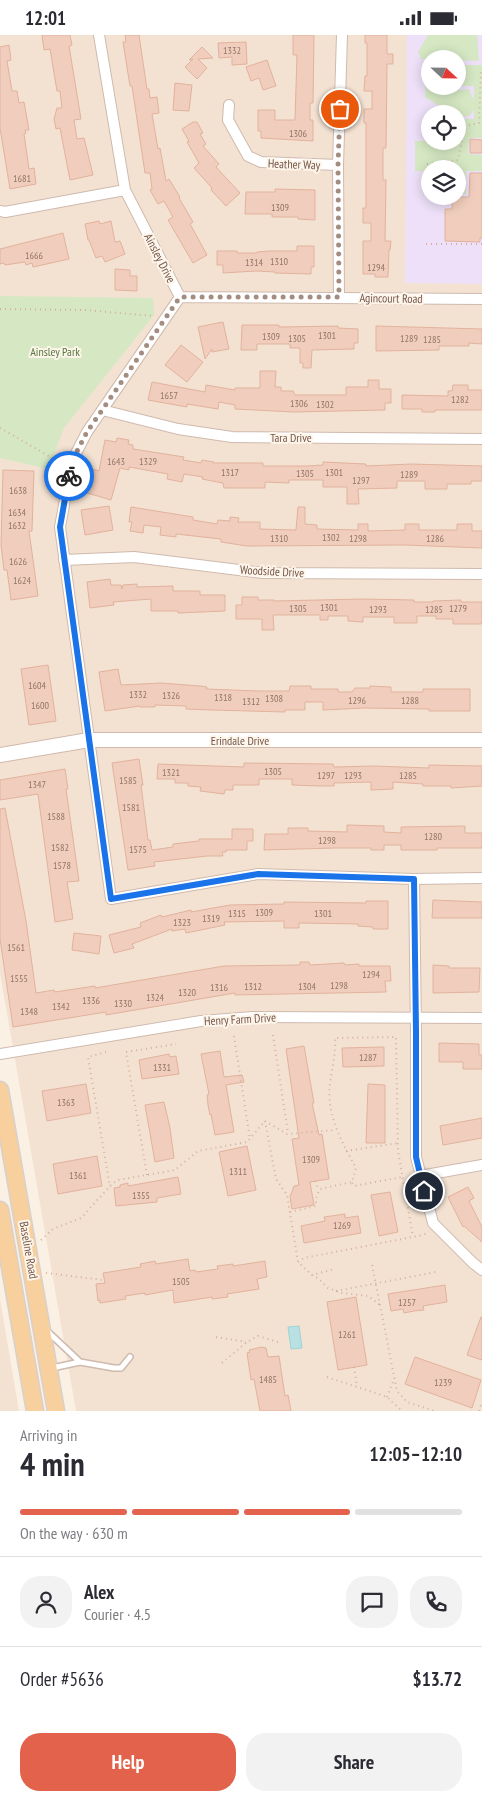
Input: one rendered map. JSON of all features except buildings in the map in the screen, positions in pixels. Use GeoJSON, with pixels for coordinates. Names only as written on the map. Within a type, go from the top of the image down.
{"type":"FeatureCollection","features":[{"type":"Feature","properties":{"kind":"main road","name":"Baseline Road"},"geometry":{"type":"LineString","coordinates":[[0,1090],[56,1411]]}},
{"type":"Feature","properties":{"kind":"main road","name":"Baseline Road"},"geometry":{"type":"LineString","coordinates":[[0,1210],[4,1258],[35,1411]]}},
{"type":"Feature","properties":{"kind":"main road"},"geometry":{"type":"LineString","coordinates":[[28,1371],[49,1368]]}},
{"type":"Feature","properties":{"kind":"street","name":"Ainsley Drive"},"geometry":{"type":"LineString","coordinates":[[99,35],[125,190],[180,297],[87,432],[72,461],[60,527],[111,899],[258,874],[414,879]]}},
{"type":"Feature","properties":{"kind":"street"},"geometry":{"type":"LineString","coordinates":[[339,297],[338,165],[342,35]]}},
{"type":"Feature","properties":{"kind":"street","name":"Heather Way"},"geometry":{"type":"LineString","coordinates":[[229,105],[228,120],[248,156],[261,162],[338,165]]}},
{"type":"Feature","properties":{"kind":"street"},"geometry":{"type":"LineString","coordinates":[[0,211],[5,213],[125,190]]}},
{"type":"Feature","properties":{"kind":"street","name":"Agincourt Road"},"geometry":{"type":"LineString","coordinates":[[180,297],[482,299]]}},
{"type":"Feature","properties":{"kind":"street","name":"Tara Drive"},"geometry":{"type":"LineString","coordinates":[[102,410],[178,429],[232,437],[482,439]]}},
{"type":"Feature","properties":{"kind":"street","name":"Woodside Drive"},"geometry":{"type":"LineString","coordinates":[[64,559],[134,557],[263,573],[482,574]]}},
{"type":"Feature","properties":{"kind":"street","name":"Erindale Drive"},"geometry":{"type":"LineString","coordinates":[[0,755],[89,740],[482,740]]}},
{"type":"Feature","properties":{"kind":"street"},"geometry":{"type":"LineString","coordinates":[[482,878],[414,879],[416,1157],[433,1223],[482,1270]]}},
{"type":"Feature","properties":{"kind":"street","name":"Henry Farm Drive"},"geometry":{"type":"LineString","coordinates":[[0,1054],[201,1021],[253,1017],[482,1018]]}},
{"type":"Feature","properties":{"kind":"street"},"geometry":{"type":"LineString","coordinates":[[420,1176],[482,1165]]}},
{"type":"Feature","properties":{"kind":"lane"},"geometry":{"type":"LineString","coordinates":[[42,1325],[80,1362]]}},
{"type":"Feature","properties":{"kind":"lane"},"geometry":{"type":"LineString","coordinates":[[49,1368],[80,1362],[121,1368],[130,1357]]}},
{"type":"Feature","properties":{"kind":"path"},"geometry":{"type":"LineString","coordinates":[[458,160],[465,126],[479,123],[482,72]]}},
{"type":"Feature","properties":{"kind":"path"},"geometry":{"type":"LineString","coordinates":[[426,244],[482,244]]}},
{"type":"Feature","properties":{"kind":"path"},"geometry":{"type":"LineString","coordinates":[[0,309],[86,310],[160,317]]}},
{"type":"Feature","properties":{"kind":"path"},"geometry":{"type":"LineString","coordinates":[[0,428],[71,469]]}},
{"type":"Feature","properties":{"kind":"path"},"geometry":{"type":"LineString","coordinates":[[273,1035],[288,1133]]}},
{"type":"Feature","properties":{"kind":"path"},"geometry":{"type":"LineString","coordinates":[[234,1036],[250,1139]]}},
{"type":"Feature","properties":{"kind":"path"},"geometry":{"type":"LineString","coordinates":[[352,1183],[356,1168],[336,1130],[330,1103],[330,1086],[336,1049],[335,1038],[396,1037],[398,1143],[413,1237]]}},
{"type":"Feature","properties":{"kind":"path"},"geometry":{"type":"LineString","coordinates":[[147,1175],[126,1052],[176,1044]]}},
{"type":"Feature","properties":{"kind":"path"},"geometry":{"type":"LineString","coordinates":[[106,1052],[88,1057],[110,1187]]}},
{"type":"Feature","properties":{"kind":"path"},"geometry":{"type":"LineString","coordinates":[[265,1121],[288,1133],[336,1130]]}},
{"type":"Feature","properties":{"kind":"path"},"geometry":{"type":"LineString","coordinates":[[28,1243],[40,1241],[53,1229],[82,1218],[118,1180],[175,1170],[198,1151],[248,1142],[265,1121]]}},
{"type":"Feature","properties":{"kind":"path"},"geometry":{"type":"LineString","coordinates":[[265,1121],[276,1179],[287,1195],[298,1262],[328,1288],[368,1296],[380,1305]]}},
{"type":"Feature","properties":{"kind":"path"},"geometry":{"type":"LineString","coordinates":[[346,1151],[398,1143]]}},
{"type":"Feature","properties":{"kind":"path"},"geometry":{"type":"LineString","coordinates":[[319,1190],[352,1183],[354,1186],[402,1177]]}},
{"type":"Feature","properties":{"kind":"path"},"geometry":{"type":"LineString","coordinates":[[290,1211],[316,1206],[319,1190],[314,1181]]}},
{"type":"Feature","properties":{"kind":"path"},"geometry":{"type":"LineString","coordinates":[[298,1262],[304,1258],[423,1235],[437,1227]]}},
{"type":"Feature","properties":{"kind":"path"},"geometry":{"type":"LineString","coordinates":[[372,1265],[397,1391],[407,1402],[434,1411]]}},
{"type":"Feature","properties":{"kind":"path"},"geometry":{"type":"LineString","coordinates":[[312,1275],[334,1269]]}},
{"type":"Feature","properties":{"kind":"path"},"geometry":{"type":"LineString","coordinates":[[46,1273],[103,1280]]}},
{"type":"Feature","properties":{"kind":"path"},"geometry":{"type":"LineString","coordinates":[[336,1291],[436,1273]]}},
{"type":"Feature","properties":{"kind":"path"},"geometry":{"type":"LineString","coordinates":[[222,1363],[247,1342],[258,1336],[278,1342]]}},
{"type":"Feature","properties":{"kind":"path"},"geometry":{"type":"LineString","coordinates":[[216,1337],[247,1342]]}},
{"type":"Feature","properties":{"kind":"path"},"geometry":{"type":"LineString","coordinates":[[354,1367],[357,1387]]}},
{"type":"Feature","properties":{"kind":"path"},"geometry":{"type":"LineString","coordinates":[[327,1377],[387,1397],[402,1411]]}},
{"type":"Feature","properties":{"kind":"path"},"geometry":{"type":"LineString","coordinates":[[387,1397],[394,1379]]}},
{"type":"Feature","properties":{"kind":"path"},"geometry":{"type":"LineString","coordinates":[[478,1411],[482,1401]]}},
{"type":"Feature","properties":{"kind":"shaded area"},"geometry":{"type":"Polygon","coordinates":[[[0,35],[482,35],[482,1411],[76,1411],[0,973],[0,35]]]}},
{"type":"Feature","properties":{"kind":"shaded area"},"geometry":{"type":"Polygon","coordinates":[[[407,35],[482,35],[482,284],[405,283],[407,35]]]}},
{"type":"Feature","properties":{"kind":"shaded area"},"geometry":{"type":"Polygon","coordinates":[[[0,1299],[19,1411],[0,1411],[0,1299]]]}},
{"type":"Feature","properties":{"kind":"green space"},"geometry":{"type":"Polygon","coordinates":[[[428,35],[477,35],[479,61],[466,61],[466,50],[421,50],[421,59],[418,52],[428,35]]]}},
{"type":"Feature","properties":{"kind":"green space"},"geometry":{"type":"Polygon","coordinates":[[[466,65],[482,65],[482,138],[469,138],[468,154],[482,155],[482,171],[466,171],[466,160],[421,160],[421,171],[415,171],[415,141],[421,141],[421,150],[466,150],[466,119],[474,119],[474,109],[471,115],[466,116],[466,105],[438,105],[425,97],[425,95],[466,95],[466,89],[469,89],[474,100],[474,86],[466,86],[466,65]]]}},
{"type":"Feature","properties":{"kind":"green space","name":"Ainsley Park"},"geometry":{"type":"Polygon","coordinates":[[[0,296],[153,298],[154,315],[64,428],[48,469],[0,458],[0,296]]]}},
{"type":"Feature","properties":{"kind":"water"},"geometry":{"type":"Polygon","coordinates":[[[299,1326],[302,1348],[291,1349],[288,1327],[299,1326]]]}},
{"type":"Feature","properties":{"kind":"way so far"},"geometry":{"type":"LineString","coordinates":[[69,476],[72,461],[87,432],[180,297],[339,297],[338,165],[340,109]]}},
{"type":"Feature","properties":{"kind":"route"},"geometry":{"type":"LineString","coordinates":[[69,476],[60,527],[111,899],[258,874],[414,879],[416,1157],[424,1191]]}}]}
